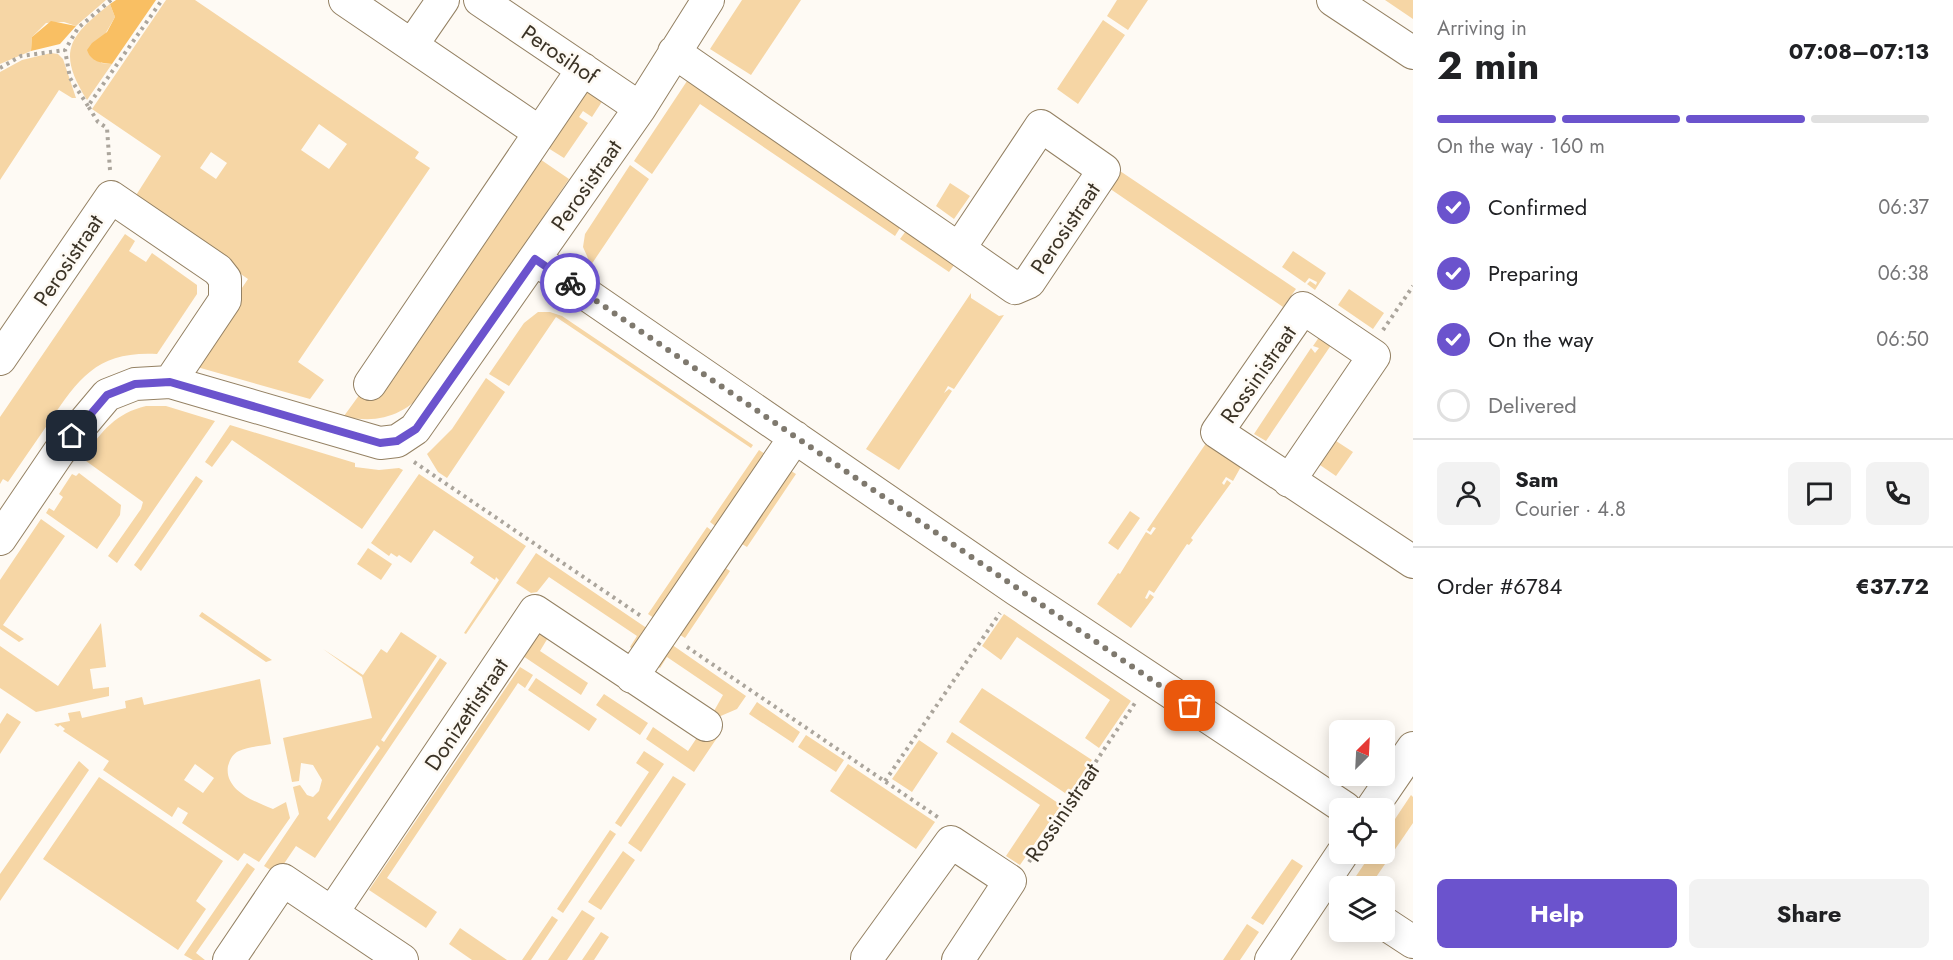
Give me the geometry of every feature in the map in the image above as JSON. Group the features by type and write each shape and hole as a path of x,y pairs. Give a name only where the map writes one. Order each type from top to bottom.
{"street":[{"path":"345,0 539,132"},
{"path":"412,45 442,0"},
{"name":"Perosihof","path":"480,0 640,108"},
{"name":"Perosistraat","path":"0,539 58,452 107,395 135,384 170,382 337,433 380,443 397,441 416,429 640,108 708,0"},
{"path":"1342,2 1413,53"},
{"name":"Perosistraat","path":"674,52 1015,288 1029,282 1104,170 1041,126 959,249"},
{"path":"370,384 583,69"},
{"name":"Perosistraat","path":"0,359 111,197 218,270 225,279 225,300 170,382"},
{"path":"535,259 1017,590 1330,798"},
{"name":"Rossinistraat","path":"1368,352 1303,308 1217,432 1413,562"},
{"path":"1289,481 1374,356 1368,352"},
{"path":"632,677 795,437"},
{"name":"Donizettistraat","path":"332,913 536,611 706,725"},
{"path":"1379,798 1413,748"},
{"name":"Rossinistraat","path":"869,960 867,958 951,842 1010,881 958,960"},
{"path":"229,960 283,880 402,960"},
{"path":"1271,960 1329,889"},
{"path":"1395,930 1413,942"}],"path":[{"path":"111,0 78,28 65,50 70,78 98,122 107,128 111,197"},
{"path":"88,106 162,0"},
{"path":"0,69 21,57 65,50"},
{"path":"1368,352 1413,286"},
{"path":"949,825 885,781 1017,590"},
{"name":"Rossinistraat","path":"1010,881 1025,867 1151,680"}],"shaded area":[{"path":"0,0 106,0 76,26 64,22 46,23 32,37 31,51 0,64"},
{"path":"116,0 156,0 112,64 94,59 87,50 92,43 107,32 115,17 110,4"},
{"path":"166,0 195,0 419,152 415,158 430,168 298,362 324,380 310,399 190,365 248,279 133,200 161,156 92,109","holes":["319,124 347,144 329,169 301,150","211,152 227,163 216,179 200,168"]},
{"path":"742,0 801,0 751,75 710,49"},
{"path":"1117,0 1148,0 1128,30 1107,16"},
{"path":"1385,0 1413,0 1413,19"},
{"path":"110,4 115,17 104,36 101,63 112,64 87,100 72,69 70,57 72,46 84,26"},
{"path":"1103,20 1125,35 1078,104 1057,89"},
{"path":"51,21 76,26 60,44 31,51 32,37"},
{"path":"51,53 58,54 63,59 76,98 59,90 0,180 0,72 22,60"},
{"path":"691,75 905,220 895,236 700,104 652,174 634,161"},
{"path":"582,88 605,97 592,117 583,111 579,117 588,123 564,158 540,143"},
{"path":"534,155 569,179 428,388 410,405 390,416 368,419 344,416"},
{"path":"630,165 649,179 591,265 583,247 585,234"},
{"path":"1117,169 1296,289 1283,307 1106,186"},
{"path":"950,183 970,196 954,219 936,206"},
{"path":"911,224 960,257 949,272 900,239"},
{"path":"125,234 135,241 129,251 146,262 152,253 197,285 197,294 157,354 120,357 106,362 82,379 71,391 8,482 3,479 0,484 0,417"},
{"path":"1293,251 1326,273 1315,290 1307,284 1310,281 1316,285 1317,282 1309,278 1305,283 1282,267"},
{"path":"1349,289 1384,313 1373,329 1338,305"},
{"path":"971,293 971,298 999,316 1004,315 954,389 948,386 944,393 949,389 952,391 899,470 866,449"},
{"path":"538,312 550,312 562,316 753,445 751,448 556,317 509,386 489,374 524,323"},
{"path":"1330,321 1342,329 1266,441 1254,434 1311,348 1315,353 1319,348 1313,346"},
{"path":"486,378 505,392 447,478 438,472 427,454 452,429"},
{"path":"146,406 166,406 215,421 117,563 108,556 141,509 143,502 86,461 89,458 85,455 97,438 118,418"},
{"path":"230,425 355,463 355,467 403,470 362,529 232,440 212,467 205,462"},
{"path":"1215,430 1248,454 1233,481 1226,477 1222,483 1224,485 1227,480 1231,483 1191,538 1193,540 1189,545 1187,544 1154,593 1149,590 1145,598 1147,599 1150,594 1154,597 1131,628 1097,604 1118,573 1120,574 1146,532 1151,535 1156,528 1153,527 1150,532 1147,530"},
{"path":"1333,439 1353,452 1336,476 1317,463"},
{"path":"759,450 768,456 719,529 710,522"},
{"path":"786,468 796,474 747,547 737,541"},
{"path":"79,473 121,505 120,515 97,549 46,513 49,508 54,511 63,497 59,494 72,474 76,476"},
{"path":"419,474 526,546 466,634 464,633 499,580 496,577 495,580 470,563 474,557 434,530 411,563 399,555 397,557 391,553 389,556 371,543"},
{"path":"196,476 203,481 141,571 134,565"},
{"path":"1130,511 1140,518 1118,550 1108,543"},
{"path":"41,519 65,536 3,625 24,639 19,642 0,629 0,580"},
{"path":"707,527 716,534 657,620 648,614"},
{"path":"368,548 392,564 381,580 357,564"},
{"path":"536,553 651,631 636,652 630,647 637,636 549,577 537,592 531,593 516,583"},
{"path":"721,565 730,571 685,638 675,632"},
{"path":"202,612 272,660 266,662 199,616"},
{"path":"1004,614 1131,701 1099,748 1085,738 1110,700 1017,637 1001,660 982,646"},
{"path":"101,623 106,667 90,669 93,689 109,687 109,696 36,712 0,688 0,646 58,686"},
{"path":"401,632 437,656 381,740 384,742 440,658 447,663 315,858 296,846 277,874 264,866 299,814 293,787 300,785 307,795 313,797 319,791 322,780 313,765 301,763 299,781 292,782 283,738 372,718 362,677 323,649 363,675 381,649 387,653","holes":["377,745 380,748 330,821 327,818"]},
{"path":"538,632 549,636 540,651 588,683 581,695 520,654"},
{"path":"668,642 746,696 737,709 716,718 714,711 723,695 667,657 660,668 654,664"},
{"path":"520,667 533,675 525,688 518,683 387,878 437,912 426,928 369,890"},
{"path":"536,678 597,719 589,731 528,690"},
{"path":"260,679 271,744 239,751 233,755 228,766 231,782 250,799 273,809 286,802 290,818 259,862 244,853 238,861 182,823 188,813 178,807 172,817 103,770 109,761 63,731 65,729 60,725 58,727 54,724 70,721 68,713 80,711 82,718 126,708 125,701 142,697 144,705","holes":["195,764 214,778 203,793 184,780"]},
{"path":"982,688 1092,760 1068,795 959,722"},
{"path":"604,694 648,723 640,735 596,705"},
{"path":"757,702 800,732 793,743 749,714"},
{"path":"7,713 21,722 0,754 0,724"},
{"path":"653,727 688,751 698,736 723,729 694,772 646,739"},
{"path":"952,732 1061,805 1020,865 1006,856 1040,805 946,742"},
{"path":"806,735 844,760 836,772 798,747"},
{"path":"919,740 938,753 912,792 892,779"},
{"path":"644,751 664,764 621,827 615,823 649,772 636,763"},
{"path":"79,761 89,770 0,901 0,874"},
{"path":"848,764 935,822 916,849 830,791"},
{"path":"673,776 686,784 641,852 628,843"},
{"path":"99,777 223,861 196,901 206,909 178,950 43,859"},
{"path":"1411,795 1413,797 1413,823 1395,849 1395,819"},
{"path":"610,830 616,834 563,913 557,909"},
{"path":"623,851 635,860 601,910 588,902"},
{"path":"1292,859 1303,866 1263,925 1251,918"},
{"path":"247,863 255,869 196,953 205,960 193,960 184,955"},
{"path":"1364,864 1385,864 1377,876 1356,876"},
{"path":"582,910 595,918 567,960 548,960"},
{"path":"552,916 558,920 531,960 522,960"},
{"path":"1247,924 1259,932 1240,960 1223,960"},
{"path":"460,928 507,960 472,960 449,944"},
{"path":"601,932 609,937 594,960 582,960"}],"way so far":[{"path":"570,283 1190,706"}],"route":[{"path":"72,436 107,395 135,384 170,382 337,433 380,443 397,441 416,429 535,259 570,283"}]}
